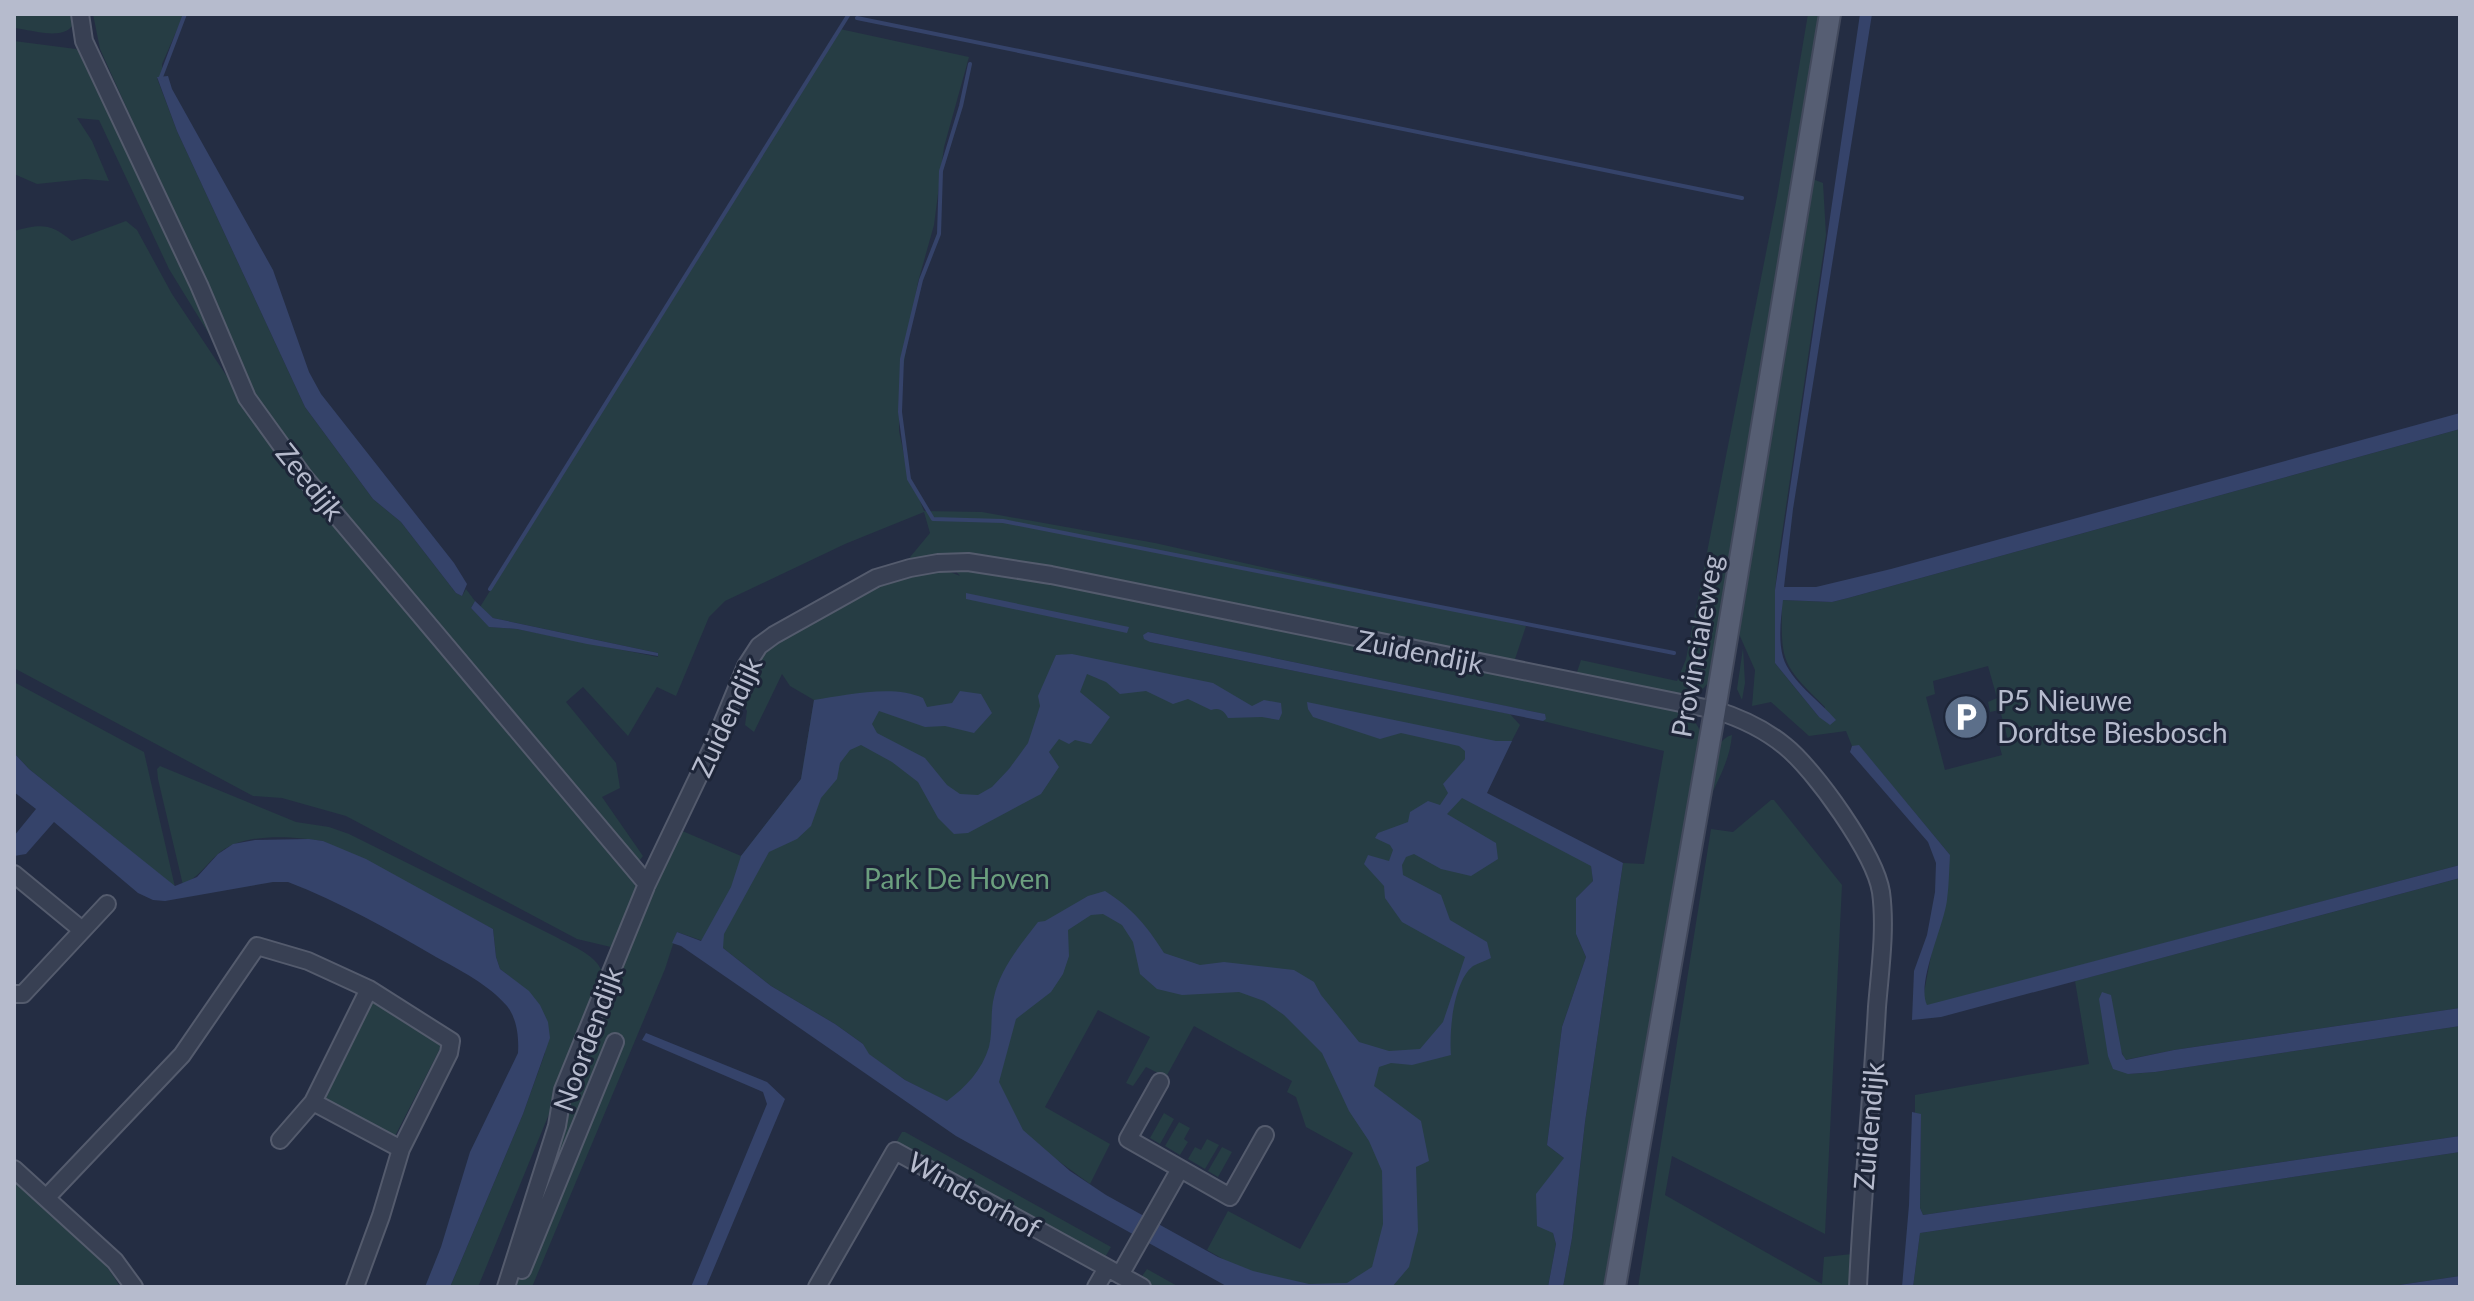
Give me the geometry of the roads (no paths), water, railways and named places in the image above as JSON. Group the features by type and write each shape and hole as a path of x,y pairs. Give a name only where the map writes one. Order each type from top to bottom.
{"main road":[{"name":"Provincialeweg","path":"1615,1287 1715,710 1830,14"}],"street":[{"name":"Zeedijk","path":"80,14 84,41 199,285 247,398 258,415 304,477 647,884"},
{"name":"Zuidendijk","path":"647,884 713,746 746,666 759,646 876,578 938,563 1001,566 1715,710 1757,726 1787,747 1825,792 1863,845 1875,868 1881,892 1882,935 1876,1041 1858,1287"},
{"path":"14,874 82,930"},
{"name":"Noordendijk","path":"506,1287 557,1126 563,1090 647,884"},
{"path":"14,994 23,994 107,904"},
{"path":"47,1197 182,1055 257,946 308,961 369,989 451,1041 449,1053 401,1149 355,1287"},
{"path":"280,1140 313,1102 369,989"},
{"name":"Noordendijk","path":"515,1287 615,1042"},
{"path":"1160,1082 1128,1139 1230,1197 1265,1135"},
{"path":"313,1102 401,1149"},
{"name":"Windsorhof","path":"817,1287 895,1151 1127,1280"},
{"path":"14,1169 115,1261 134,1287"},
{"path":"1096,1287 1127,1280 1139,1242 1180,1169"}],"water":[{"path":"1860,14 1872,14 1793,509 1784,587 1816,587 1891,569 2460,413 2460,429 1848,598 1832,602 1783,600 1780,636 1783,657 1792,674 1836,720 1830,725 1819,717 1775,663 1775,590"},
{"path":"168,76 172,89 273,270 309,372 321,394 454,563 467,584 462,596 456,593 401,522 373,499 305,407 177,131 157,77"},
{"path":"966,593 1129,627 1127,633 966,599"},
{"path":"475,601 493,618 658,653 658,656 517,629 489,627 471,608"},
{"path":"1148,632 1545,714 1546,719 1543,721 1150,642 1143,635"},
{"path":"1072,654 1213,683 1252,706 1264,700 1281,703 1282,713 1279,720 1228,718 1221,710 1211,710 1188,699 1173,704 1146,691 1120,694 1106,682 1087,674 1080,692 1110,717 1091,744 1075,740 1069,744 1059,739 1049,752 1059,767 1041,794 968,833 954,834 938,818 918,782 892,762 861,745 850,750 840,763 837,779 821,798 811,826 797,839 769,852 724,934 723,948 771,986 863,1044 869,1054 905,1080 947,1101 961,1090 986,1055 997,987 1025,939 1038,922 1088,896 1105,891 1138,918 1164,953 1200,965 1224,962 1294,970 1314,982 1359,1042 1389,1051 1420,1049 1443,1022 1465,957 1402,922 1385,898 1384,886 1364,864 1368,855 1389,861 1393,850 1390,845 1375,838 1378,833 1408,822 1410,812 1428,801 1440,805 1448,793 1443,784 1465,759 1465,751 1459,746 1401,733 1380,739 1313,717 1307,702 1496,741 1512,741 1487,793 1623,863 1563,1287 1548,1287 1556,1244 1553,1233 1537,1226 1536,1194 1564,1158 1547,1145 1562,1027 1586,957 1576,934 1576,898 1593,881 1591,866 1462,798 1447,814 1496,843 1498,859 1471,876 1441,869 1414,854 1406,857 1402,865 1403,875 1441,895 1450,920 1487,942 1491,958 1473,966 1461,983 1452,1021 1451,1055 1412,1065 1391,1063 1379,1067 1374,1086 1421,1121 1429,1161 1416,1167 1418,1231 1409,1267 1392,1287 1228,1287 956,1136 681,946 672,943 677,932 701,941 731,887 741,856 801,779 814,700 884,691 923,698 927,707 952,703 960,691 981,694 992,713 974,733 945,726 925,727 879,711 872,724 877,733 925,758 947,785 960,794 978,795 992,787 1028,743 1040,706 1038,696 1056,655","holes":["1103,914 1122,925 1133,942 1140,974 1157,989 1182,995 1239,992 1264,1001 1284,1015 1322,1053 1382,1171 1383,1224 1372,1267 1347,1283 1309,1284 1253,1271 1218,1257 1106,1195 1070,1171 1023,1130 999,1082 1016,1019 1051,992 1063,974 1069,956 1068,930 1091,915"]},
{"path":"1859,745 1950,855 1945,911 1925,983 1927,1005 2460,865 2460,878 1941,1017 1912,1020 1914,971 1927,935 1935,892 1936,863 1928,842 1850,752 1852,746"},
{"path":"14,753 29,769 175,886 197,877 218,854 233,844 255,840 309,839 323,841 366,859 493,929 500,969 529,991 540,1005 548,1022 550,1038 523,1114 450,1287 425,1287 441,1247 470,1152 518,1053 517,1028 507,1006 483,985 455,967 364,916 288,882 165,901 153,900 138,893 54,822 26,854 14,856 14,836 36,809 14,792"},
{"path":"2102,992 2111,995 2122,1054 2126,1060 2174,1050 2460,1008 2460,1026 2128,1074 2113,1069 2108,1056 2099,999"},
{"path":"646,1033 767,1082 785,1099 706,1287 691,1287 767,1104 763,1092 642,1040"},
{"path":"1912,1112 1921,1114 1920,1208 1923,1215 2460,1136 2460,1152 1920,1233 1913,1287 1902,1287"},
{"path":"2460,1276 2460,1287 2386,1287"}],"waterway":[{"path":"163,80 161,77 185,14"},
{"path":"490,589 849,14"},
{"path":"857,18 1742,198"},
{"path":"970,64 941,171 939,234 921,280 902,359 900,412 909,479 933,519 1003,521 1674,653"}],"place":[{"name":"P5 Nieuwe Dordtse Biesbosch","path":"1966,717"}],"park label":[{"name":"Park De Hoven","path":"957,879"}]}
